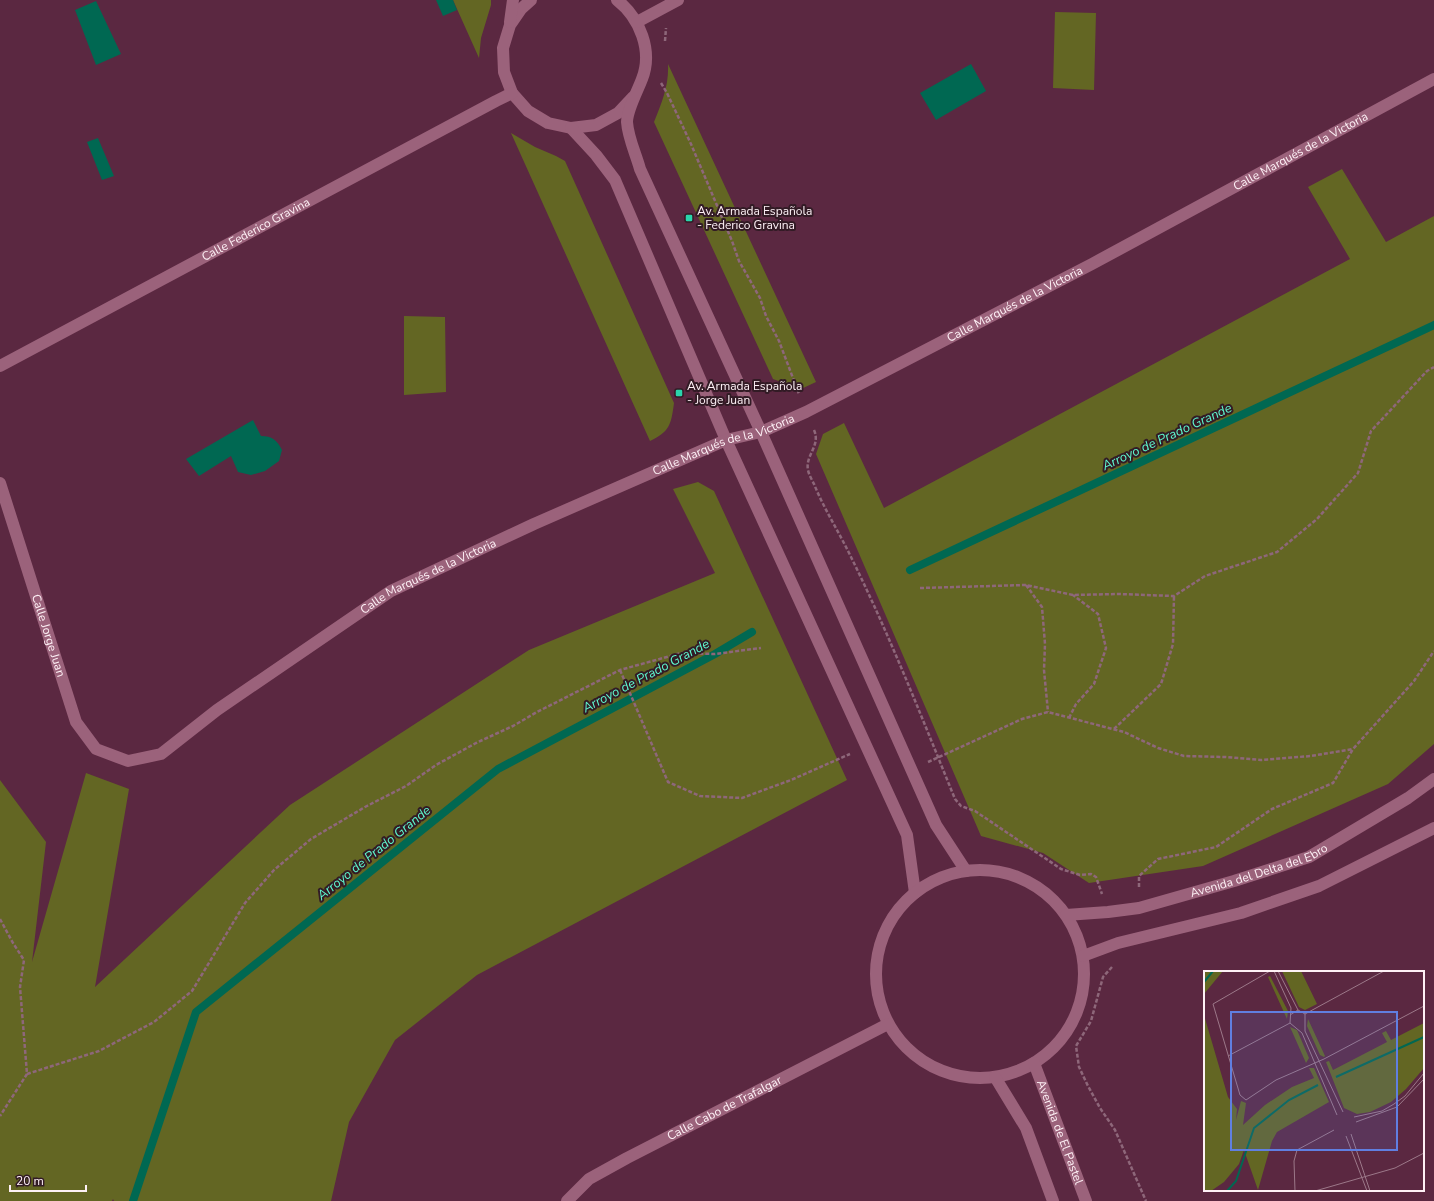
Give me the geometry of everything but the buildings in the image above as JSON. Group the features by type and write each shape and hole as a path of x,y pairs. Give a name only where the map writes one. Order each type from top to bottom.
{"street":[{"path":"512,0 510,25 503,48 504,72 512,93 528,111 548,123 571,128 596,125 618,114 635,95"},
{"path":"510,25 521,9 531,0"},
{"path":"617,0 626,7 637,22 644,40 646,59 643,78 635,95 627,121 640,169 761,432 936,825 966,871"},
{"path":"637,22 678,0"},
{"name":"Calle Marqués de la Victoria","path":"128,761 161,754 217,710 391,591 534,524 726,440 761,432 806,412 1092,264 1434,79"},
{"name":"Calle Federico Gravina","path":"0,366 512,93"},
{"path":"571,128 596,155 615,180 726,440 907,835 915,893"},
{"name":"Calle Jorge Juan","path":"0,483 76,722 96,749 128,761"},
{"name":"Avenida del Delta del Ebro","path":"1066,915 1139,908 1234,881 1309,857 1408,798 1434,779"},
{"path":"1083,956 1118,944 1241,912 1319,886 1434,828"},
{"path":"966,871 995,871 1022,879 1046,894 1066,915 1079,941 1083,956 1084,981 1080,1005 1069,1028 1054,1048 1034,1063 1015,1072 995,1077 964,1077 933,1068 907,1049 888,1024 878,997 875,968 881,939 895,913 915,893 939,878 966,871"},
{"name":"Calle Cabo de Trafalgar","path":"567,1201 589,1179 626,1158 888,1024"},
{"name":"Avenida de El Pastel","path":"1034,1063 1086,1201"},
{"path":"995,1077 1026,1128 1053,1201"}],"path":[{"path":"664,45 666,27"},
{"path":"661,82 694,151 739,261 760,298 766,316 779,341 793,380"},
{"path":"920,588 1026,585 1073,595 1119,594 1174,596 1205,576 1277,552 1317,519 1358,473 1371,431 1427,371 1434,367"},
{"path":"816,435 816,442 809,457 808,470 817,492 851,557 887,636 955,799 961,806 975,811 1061,869 1080,875 1091,874 1096,877"},
{"path":"1026,585 1042,607 1045,644 1044,670 1048,712"},
{"path":"1069,718 1076,704 1094,684 1106,648 1098,614 1073,595"},
{"path":"1114,729 1161,684 1173,644 1174,596"},
{"path":"27,1074 99,1051 154,1022 192,991 245,903 274,870 311,839 365,807 406,786 436,765 620,670 681,653 715,654 761,648"},
{"path":"1139,908 1139,876 1158,859 1216,847 1272,809 1333,783 1353,749 1414,681 1434,651"},
{"path":"620,670 668,782 700,796 742,798 791,780 867,747"},
{"path":"912,770 1022,719 1048,712 1124,732 1158,748 1184,756 1225,756 1261,760 1311,756 1353,749"},
{"path":"0,919 24,960 20,987 27,1074 0,1116"},
{"path":"1116,962 1103,977 1091,1022 1076,1046 1079,1067 1100,1108 1115,1130 1146,1201"}],"shaded area":[{"path":"436,0 453,0 457,10 443,16"},
{"path":"453,0 491,0 491,5 481,38 479,58"},
{"path":"96,1 121,54 96,65 75,10"},
{"path":"1055,12 1096,13 1094,90 1053,88"},
{"path":"668,64 816,382 801,389 773,379 654,122 666,87"},
{"path":"971,64 986,91 936,120 920,93"},
{"path":"511,133 535,147 565,161 674,403 672,417 666,430 650,441"},
{"path":"98,138 114,176 102,180 87,142"},
{"path":"1342,169 1386,242 1434,216 1434,744 1388,784 1203,866 1089,883 1043,853 981,836 816,454 823,434 844,423 884,508 1350,259 1308,187"},
{"path":"404,316 445,317 446,392 404,395"},
{"path":"253,420 261,436 271,438 276,441 282,450 279,461 265,471 251,475 238,472 231,456 199,476 186,459"},
{"path":"698,482 714,491 847,780 477,975 395,1040 349,1122 331,1201 114,1201 113,1199 112,1201 0,1201 0,780 46,842 32,962 86,773 129,789 95,987 290,805 529,650 715,573 673,489"}],"waterway":[{"name":"Arroyo de Prado Grande","path":"910,570 1434,325"},
{"name":"Arroyo de Prado Grande","path":"133,1201 196,1012 498,769 715,654 752,632"}],"place":[{"name":"Av. Armada Española - Federico Gravina","path":"689,218"},
{"name":"Av. Armada Española - Jorge Juan","path":"679,393"}]}
